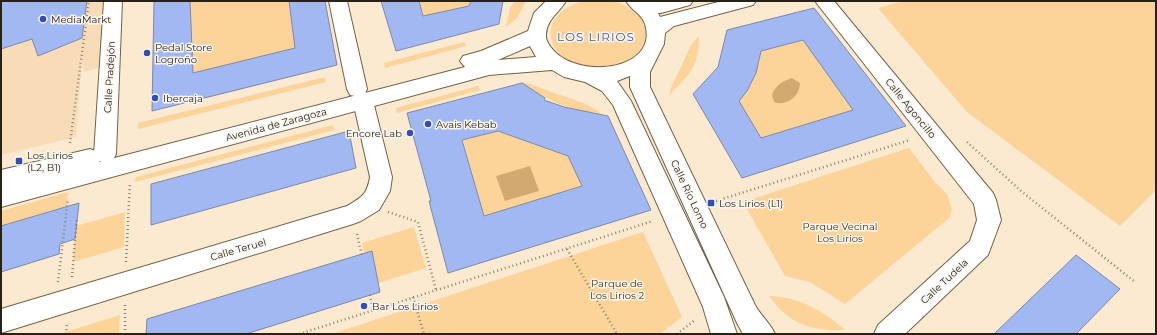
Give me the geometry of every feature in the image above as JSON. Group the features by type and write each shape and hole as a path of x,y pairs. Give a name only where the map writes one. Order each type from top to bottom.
{"main road":[{"name":"Calle Pradejón","path":"105,154 113,1"},
{"path":"338,1 381,177 379,191 371,203"},
{"path":"557,1 546,9 538,21 536,35 541,50 553,63 564,70 592,77 609,86 621,101 715,306 724,334"},
{"path":"637,2 661,7 684,1"},
{"path":"592,77 611,75 629,70 643,61 654,40 668,21 747,1"},
{"name":"Calle Agoncillo","path":"824,1 985,200 989,220"},
{"path":"637,2 647,11 653,20 654,40"},
{"name":"Avenida de Zaragoza","path":"1,197 131,162 486,57 536,35"},
{"name":"Calle Río Lomo","path":"654,40 640,72 640,87 746,314 753,326 762,334"},
{"name":"Avenida de Zaragoza","path":"1,179 360,95 489,68 553,63"},
{"name":"Calle Teruel","path":"1,320 339,220 353,214 371,203"},
{"name":"Calle Tudela","path":"887,334 980,247 989,220"}],"path":[{"path":"70,146 89,1"},
{"path":"696,208 914,139 911,126 922,121"},
{"path":"966,141 1021,191 1135,282"},
{"path":"126,282 131,162"},
{"path":"63,301 70,179"},
{"path":"371,203 376,208 418,222 436,290"},
{"path":"299,334 673,215"},
{"path":"63,301 77,217"},
{"path":"567,248 617,334"},
{"path":"370,295 373,310"},
{"path":"413,297 424,334"}],"shaded area":[{"path":"1,1 85,13 87,1 113,1 109,65 84,72 82,59 76,137 1,155"},
{"path":"792,78 800,83 798,92 795,96 788,102 774,102 772,95 777,86"},
{"path":"530,166 539,191 505,201 496,176"}],"green space":[{"path":"190,1 289,1 295,48 193,73"},
{"path":"419,1 471,1 469,6 423,16"},
{"path":"515,1 526,1 517,18 506,27 510,8"},
{"path":"583,1 611,1 633,10 643,22 646,37 641,52 633,60 605,70 572,64 559,54 552,42 551,28 554,21 565,9"},
{"path":"904,1 1156,1 1156,190 1120,226 967,112 878,8"},
{"path":"699,36 699,47 692,69 683,81 669,95 689,49"},
{"path":"803,40 853,110 761,138 739,101 756,73 761,51"},
{"path":"464,42 466,46 385,68 384,63"},
{"path":"325,77 326,82 138,129 138,123"},
{"path":"521,82 577,101 601,113 578,110 559,104 541,95"},
{"path":"478,86 480,90 397,113 396,108"},
{"path":"333,125 334,130 135,182 136,177"},
{"path":"498,131 568,156 582,186 484,216 463,140"},
{"name":"Parque Vecinal Los Lirios","path":"909,148 934,181 947,194 952,209 949,218 845,304 810,282 785,276 743,202"},
{"path":"68,192 67,206 1,226 1,211"},
{"path":"125,212 124,247 73,262 76,226"},
{"path":"414,227 426,268 372,285 362,243"},
{"name":"Parque de Los Lirios 2","path":"643,232 682,317 660,334 332,334"},
{"path":"769,296 791,299 810,306 820,311 845,330 822,329 793,320 777,306"},
{"path":"120,315 119,334 59,334"}],"building":[{"name":"MediaMarkt","path":"1,1 87,1 82,38 38,56 32,39 1,49"},
{"path":"154,1 190,1 193,73 295,48 289,1 325,1 337,65 152,111"},
{"path":"381,1 419,1 423,16 469,6 471,1 503,1 499,24 396,51"},
{"path":"814,8 906,126 742,178 693,94 718,67 727,30","holes":["803,40 853,110 761,138 739,101 747,91 756,73 761,51"]},
{"path":"522,83 545,98 544,100 564,107 608,116 651,210 448,273 429,201 431,201 407,113","holes":["498,131 568,156 582,186 484,216 462,140"]},
{"path":"349,131 356,168 151,225 151,184"},
{"path":"79,203 75,239 60,244 59,254 1,272 1,226"},
{"path":"372,251 380,292 246,334 146,334 147,319"},
{"path":"1076,255 1120,289 1076,334 994,334"}],"place":[{"name":"MediaMarkt","path":"43,19"},
{"name":"Pedal Store Logroño","path":"147,53"},
{"name":"Ibercaja","path":"155,98"},
{"name":"Avais Kebab","path":"428,124"},
{"name":"Encore Lab","path":"410,133"},
{"name":"Los Lirios (L2, B1)","path":"19,161"},
{"name":"Los Lirios (L1)","path":"711,203"},
{"name":"Bar Los Lirios","path":"364,306"}],"district":[{"name":"LOS LIRIOS","path":"596,37"}]}
